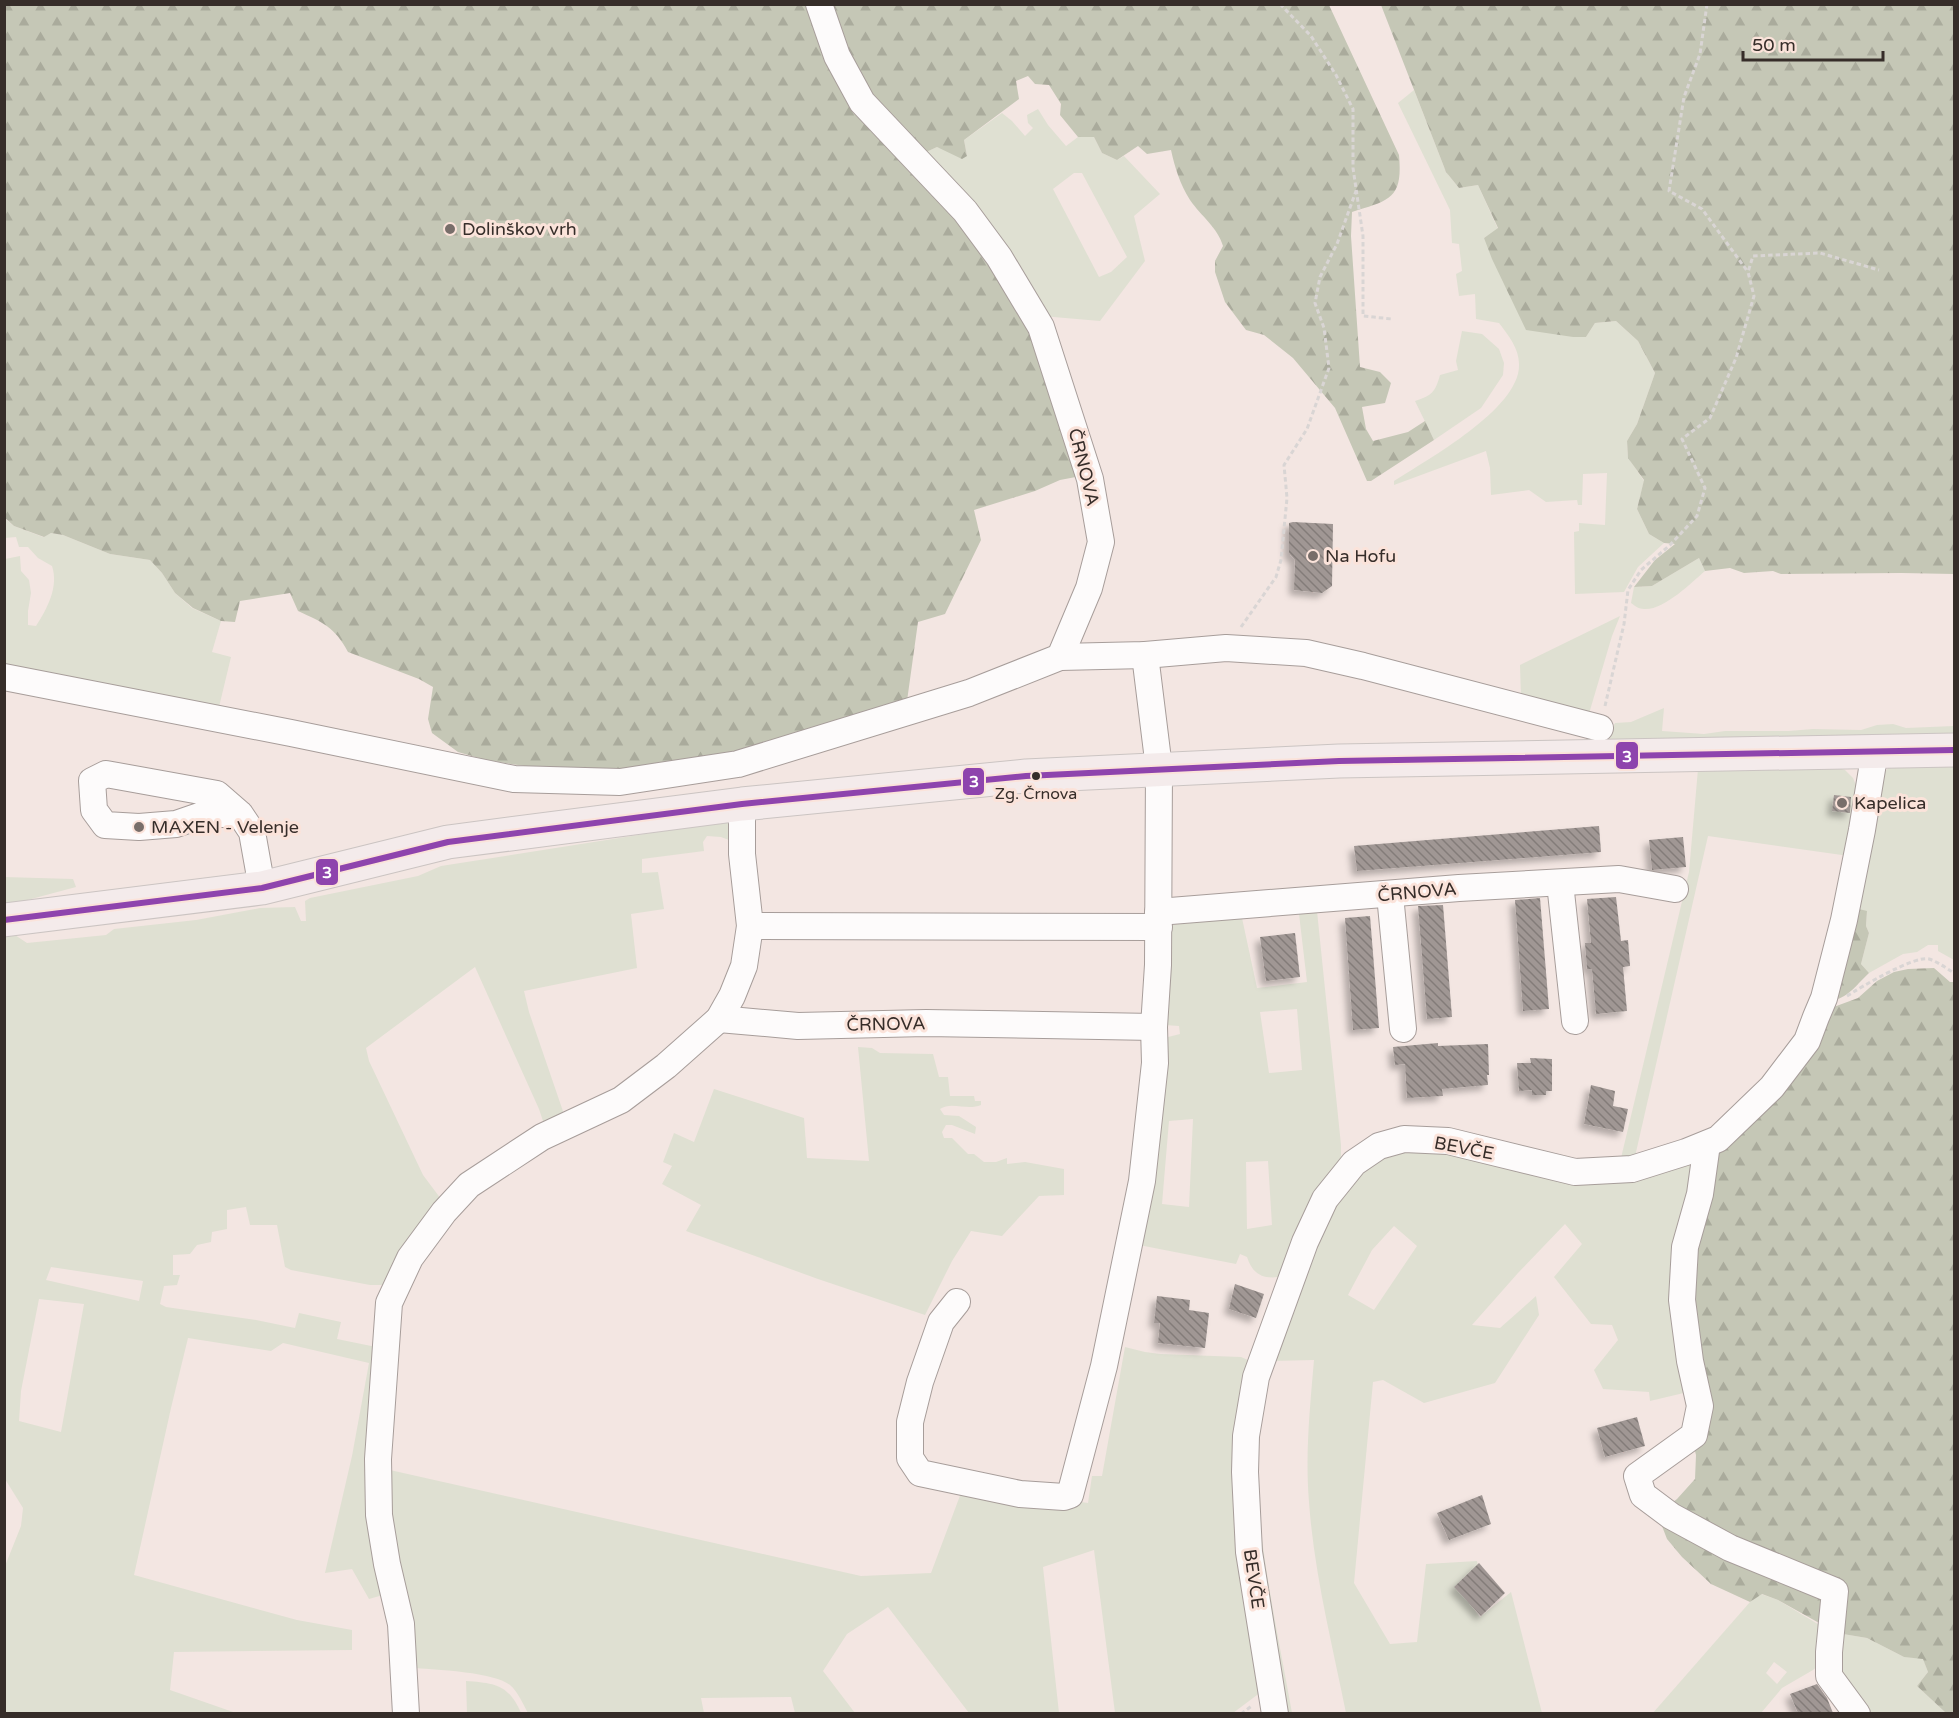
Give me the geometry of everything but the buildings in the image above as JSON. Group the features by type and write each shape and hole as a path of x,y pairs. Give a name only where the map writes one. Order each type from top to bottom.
{"main road":[{"path":"4,920 262,888 448,842 742,804 1026,776 1339,761 1954,750"}],"street":[{"name":"ČRNOVA","path":"819,4 837,56 862,102 965,211 999,256 1041,327 1090,479 1101,542 1089,588 1060,657"},
{"path":"4,677 514,779 620,782 738,765 969,693 1060,657 1145,655 1226,648 1306,653 1600,728"},
{"path":"957,1302 941,1322 920,1382 910,1422 910,1458 920,1473 1020,1494 1064,1497 1070,1495 1104,1366 1142,1182 1155,1064 1160,768 1145,655"},
{"name":"BEVČE","path":"1275,1713 1249,1552 1245,1472 1246,1436 1256,1377 1305,1242 1325,1199 1354,1163 1379,1146 1404,1139 1448,1142 1575,1172 1632,1169 1718,1139 1772,1087 1806,1041 1822,1003 1844,920 1875,751"},
{"path":"240,814 205,814 176,824 139,827 105,825 94,810 92,781 106,774 217,795 240,814 252,832 262,888"},
{"path":"406,1713 405,1660 401,1624 387,1564 379,1515 378,1459 389,1303 410,1258 444,1212 469,1185 542,1137 621,1100 666,1066 718,1019 732,996 744,966 750,926 742,854 742,804"},
{"name":"ČRNOVA","path":"750,926 1158,920 1459,888 1619,879 1675,889"},
{"path":"1560,883 1575,1021"},
{"path":"1390,895 1402,1029"},
{"name":"ČRNOVA","path":"718,1019 798,1026 926,1023 1154,1027"},
{"path":"1707,1144 1700,1194 1685,1247 1682,1300 1690,1361 1700,1406 1694,1435 1637,1476 1643,1495 1671,1516 1730,1548 1835,1591 1829,1677 1857,1713"}],"path":[{"path":"1280,4 1311,36 1336,75 1353,109 1353,168 1363,236 1363,316 1392,318"},
{"path":"1600,728 1624,624 1628,590 1641,570 1670,545 1697,516 1704,488 1682,439 1710,418 1736,358 1754,296 1748,272 1702,209 1669,191 1684,97 1700,54 1707,4"},
{"path":"1226,648 1275,577 1281,560 1287,498 1284,465 1307,429 1329,368 1324,328 1315,303 1320,277 1337,244 1356,191"},
{"path":"1748,272 1753,256 1820,254 1879,270"},
{"path":"1822,1003 1842,998 1889,972 1919,959 1928,958 1954,973"}],"shaded area":[{"path":"1414,90 1446,172 1459,188 1478,185 1498,229 1484,238 1573,337 1586,337 1595,323 1616,321 1638,341 1655,373 1637,424 1627,441 1628,457 1644,481 1637,509 1649,534 1664,543 1638,567 1624,592 1575,594 1574,532 1579,531 1579,523 1605,525 1607,473 1583,474 1582,505 1578,505 1577,500 1546,502 1529,490 1491,495 1490,468 1486,451 1394,485 1394,481 1449,446 1489,415 1505,398 1516,381 1519,364 1515,347 1499,323 1476,319 1475,294 1459,296 1456,274 1462,271 1459,244 1452,243 1450,210 1398,103"},
{"path":"1038,109 1066,146 1078,137 1094,137 1102,153 1117,160 1124,156 1160,194 1134,216 1145,261 1100,321 1042,316 922,154 937,147 967,156 964,140 1002,113 1025,136 1033,128 1028,123 1027,115","holes":["1074,173 1082,173 1127,257 1111,272 1099,277 1053,189"]},
{"path":"1462,331 1482,334 1499,349 1504,363 1503,375 1481,408 1434,440 1415,401 1432,392 1440,375 1458,370 1456,361"},
{"path":"4,518 14,526 43,537 51,533 63,535 110,554 150,560 175,593 192,608 221,621 212,652 231,657 219,707 5,665 5,559 20,556 21,571 29,580 31,593 28,625 36,626 48,605 53,590 54,574 52,566 38,558 28,547 19,547 16,537 5,538"},
{"path":"1699,558 1705,571 1668,601 1660,606 1644,609 1631,603 1634,587 1652,586"},
{"path":"1620,616 1588,717 1521,697 1520,665"},
{"path":"1664,708 1662,731 1704,734 1725,731 1861,730 1877,725 1893,724 1906,728 1954,726 1954,737 1616,745 1602,733 1610,732 1615,723 1631,722"},
{"path":"1954,762 1954,960 1938,951 1938,945 1928,945 1917,952 1903,954 1869,973 1861,964 1869,933 1866,926 1867,912 1855,908 1884,773 1889,767"},
{"path":"1824,764 1845,770 1853,778 1859,792 1849,856 1708,836 1634,1161 1621,1158 1689,872 1698,769"},
{"path":"727,821 733,825 736,835 729,840 707,836 703,842 704,851 642,859 642,873 658,872 664,909 631,914 637,968 524,991 566,1120 546,1130 539,1109 475,967 366,1048 369,1061 423,1175 444,1203 389,1285 370,1285 285,1267 277,1225 250,1225 246,1207 227,1210 227,1229 212,1232 211,1242 197,1245 190,1254 173,1255 173,1275 180,1275 177,1285 164,1286 160,1304 166,1307 295,1328 299,1313 341,1322 337,1339 381,1348 390,1593 369,1599 352,1569 325,1573 352,1456 369,1363 283,1343 271,1351 188,1338 134,1575 297,1620 352,1630 352,1650 174,1652 170,1690 236,1713 5,1713 5,1566 21,1526 23,1508 5,1479 5,937 15,935 27,943 106,935 114,929 196,920 260,908 295,907 301,921 306,921 305,901 310,898 418,876 441,866","holes":["51,1267 143,1281 139,1301 46,1280","39,1299 84,1304 61,1432 19,1421 21,1391"]},
{"path":"4,877 73,879 76,887 5,906"},
{"path":"1317,911 1341,1162 1284,1276 1261,1275 1253,1269 1247,1257 1240,1254 1236,1264 1139,1245 1164,1038 1180,1034 1179,1026 1165,1025 1171,925 1242,918 1257,988 1307,982 1299,914","holes":["1297,1009 1302,1070 1269,1073 1260,1012","1193,1119 1189,1207 1162,1204 1169,1121","1268,1161 1272,1225 1247,1229 1246,1162"]},
{"path":"858,1047 872,1048 880,1053 933,1054 939,1077 948,1077 950,1096 974,1096 975,1101 981,1101 981,1105 976,1107 950,1106 940,1109 944,1115 959,1116 976,1127 975,1134 952,1125 946,1125 942,1132 944,1138 952,1138 968,1154 974,1154 984,1162 996,1162 1007,1158 1007,1164 1025,1162 1064,1169 1064,1195 1039,1196 1002,1236 971,1231 952,1261 925,1315 686,1231 701,1205 662,1184 672,1166 663,1162 674,1133 694,1142 714,1089 804,1118 807,1158 869,1161"},
{"path":"1416,1149 1489,1160 1690,1161 1698,1167 1688,1392 1650,1401 1649,1392 1603,1389 1594,1370 1618,1340 1612,1325 1591,1324 1554,1277 1582,1244 1565,1224 1472,1325 1500,1328 1536,1296 1539,1315 1495,1383 1424,1403 1383,1380 1373,1382 1354,1583 1390,1644 1417,1642 1426,1564 1477,1561 1478,1566 1457,1587 1480,1617 1511,1592 1542,1713 1346,1713 1319,1582 1311,1529 1308,1448 1314,1360 1271,1361 1257,1446 1256,1474 1261,1534 1292,1713 1281,1713 1255,1552 1255,1413 1281,1318 1347,1181 1383,1157","holes":["1394,1226 1417,1246 1374,1310 1348,1295 1372,1250"]},
{"path":"1125,1347 1160,1354 1241,1357 1248,1360 1261,1692 1233,1713 1115,1713 1094,1550 1043,1567 1059,1713 969,1713 888,1607 847,1634 823,1671 855,1713 795,1713 791,1697 701,1698 704,1713 528,1713 515,1691 502,1681 465,1672 416,1668 411,1661 381,1468 861,1576 931,1573 964,1485 1088,1503 1092,1476 1102,1476"},
{"path":"1761,1594 1778,1600 1826,1629 1819,1665 1782,1688 1761,1713 1652,1714 1750,1602","holes":["1774,1662 1787,1672 1777,1684 1766,1673"]},
{"path":"1837,1633 1867,1638 1904,1657 1923,1658 1928,1672 1917,1686 1946,1713 1861,1713 1837,1665"},
{"path":"466,1681 500,1687 511,1696 521,1713 467,1713"}],"green space":[{"path":"4,5 808,5 917,168 1032,323 1081,476 1060,480 1035,491 974,510 981,540 945,614 918,622 907,701 800,739 626,773 531,767 486,760 458,752 432,733 428,719 433,687 419,679 348,652 327,626 298,611 290,593 240,601 235,622 221,621 193,608 175,593 150,560 110,554 63,535 51,533 44,537 14,526 5,518"},
{"path":"826,5 1329,5 1399,155 1400,170 1396,189 1385,200 1352,212 1351,236 1360,367 1380,372 1391,383 1385,403 1362,407 1366,429 1373,441 1408,432 1425,421 1434,440 1371,481 1367,481 1335,408 1293,358 1264,335 1246,330 1225,302 1215,272 1215,261 1223,246 1221,240 1186,194 1171,150 1147,154 1138,146 1117,160 1102,153 1094,137 1078,137 1060,115 1061,104 1049,85 1035,84 1028,76 1016,81 1019,99 964,140 967,156 962,159 937,147 922,154 871,100"},
{"path":"1381,5 1954,5 1954,574 1781,574 1773,571 1744,573 1730,568 1705,571 1699,558 1652,586 1634,587 1655,560 1675,544 1664,543 1649,534 1637,509 1644,480 1628,458 1627,441 1637,424 1655,373 1638,341 1616,321 1595,323 1586,337 1526,330 1484,238 1498,228 1478,185 1459,188 1446,172"},
{"path":"1855,908 1867,911 1866,926 1869,933 1861,964 1869,973 1849,993 1834,1000"},
{"path":"1934,968 1950,982 1954,982 1954,1713 1946,1713 1917,1686 1928,1672 1923,1659 1904,1657 1867,1638 1837,1633 1778,1600 1762,1594 1750,1602 1711,1584 1682,1557 1667,1539 1655,1508 1668,1506 1695,1479 1696,1455 1692,1439 1690,1255 1716,1160 1724,1143 1831,1008 1858,998 1877,981 1894,972"}],"transit line":[{"name":"3","path":"4,920 262,888 448,842 742,804 1026,776 1339,761 1954,750"}],"place":[{"name":"Dolinškov vrh","path":"450,229"},
{"name":"Na Hofu","path":"1313,556"},
{"name":"Zg. Črnova","path":"1036,776"},
{"name":"Kapelica","path":"1842,803"},
{"name":"MAXEN - Velenje","path":"139,827"}]}
